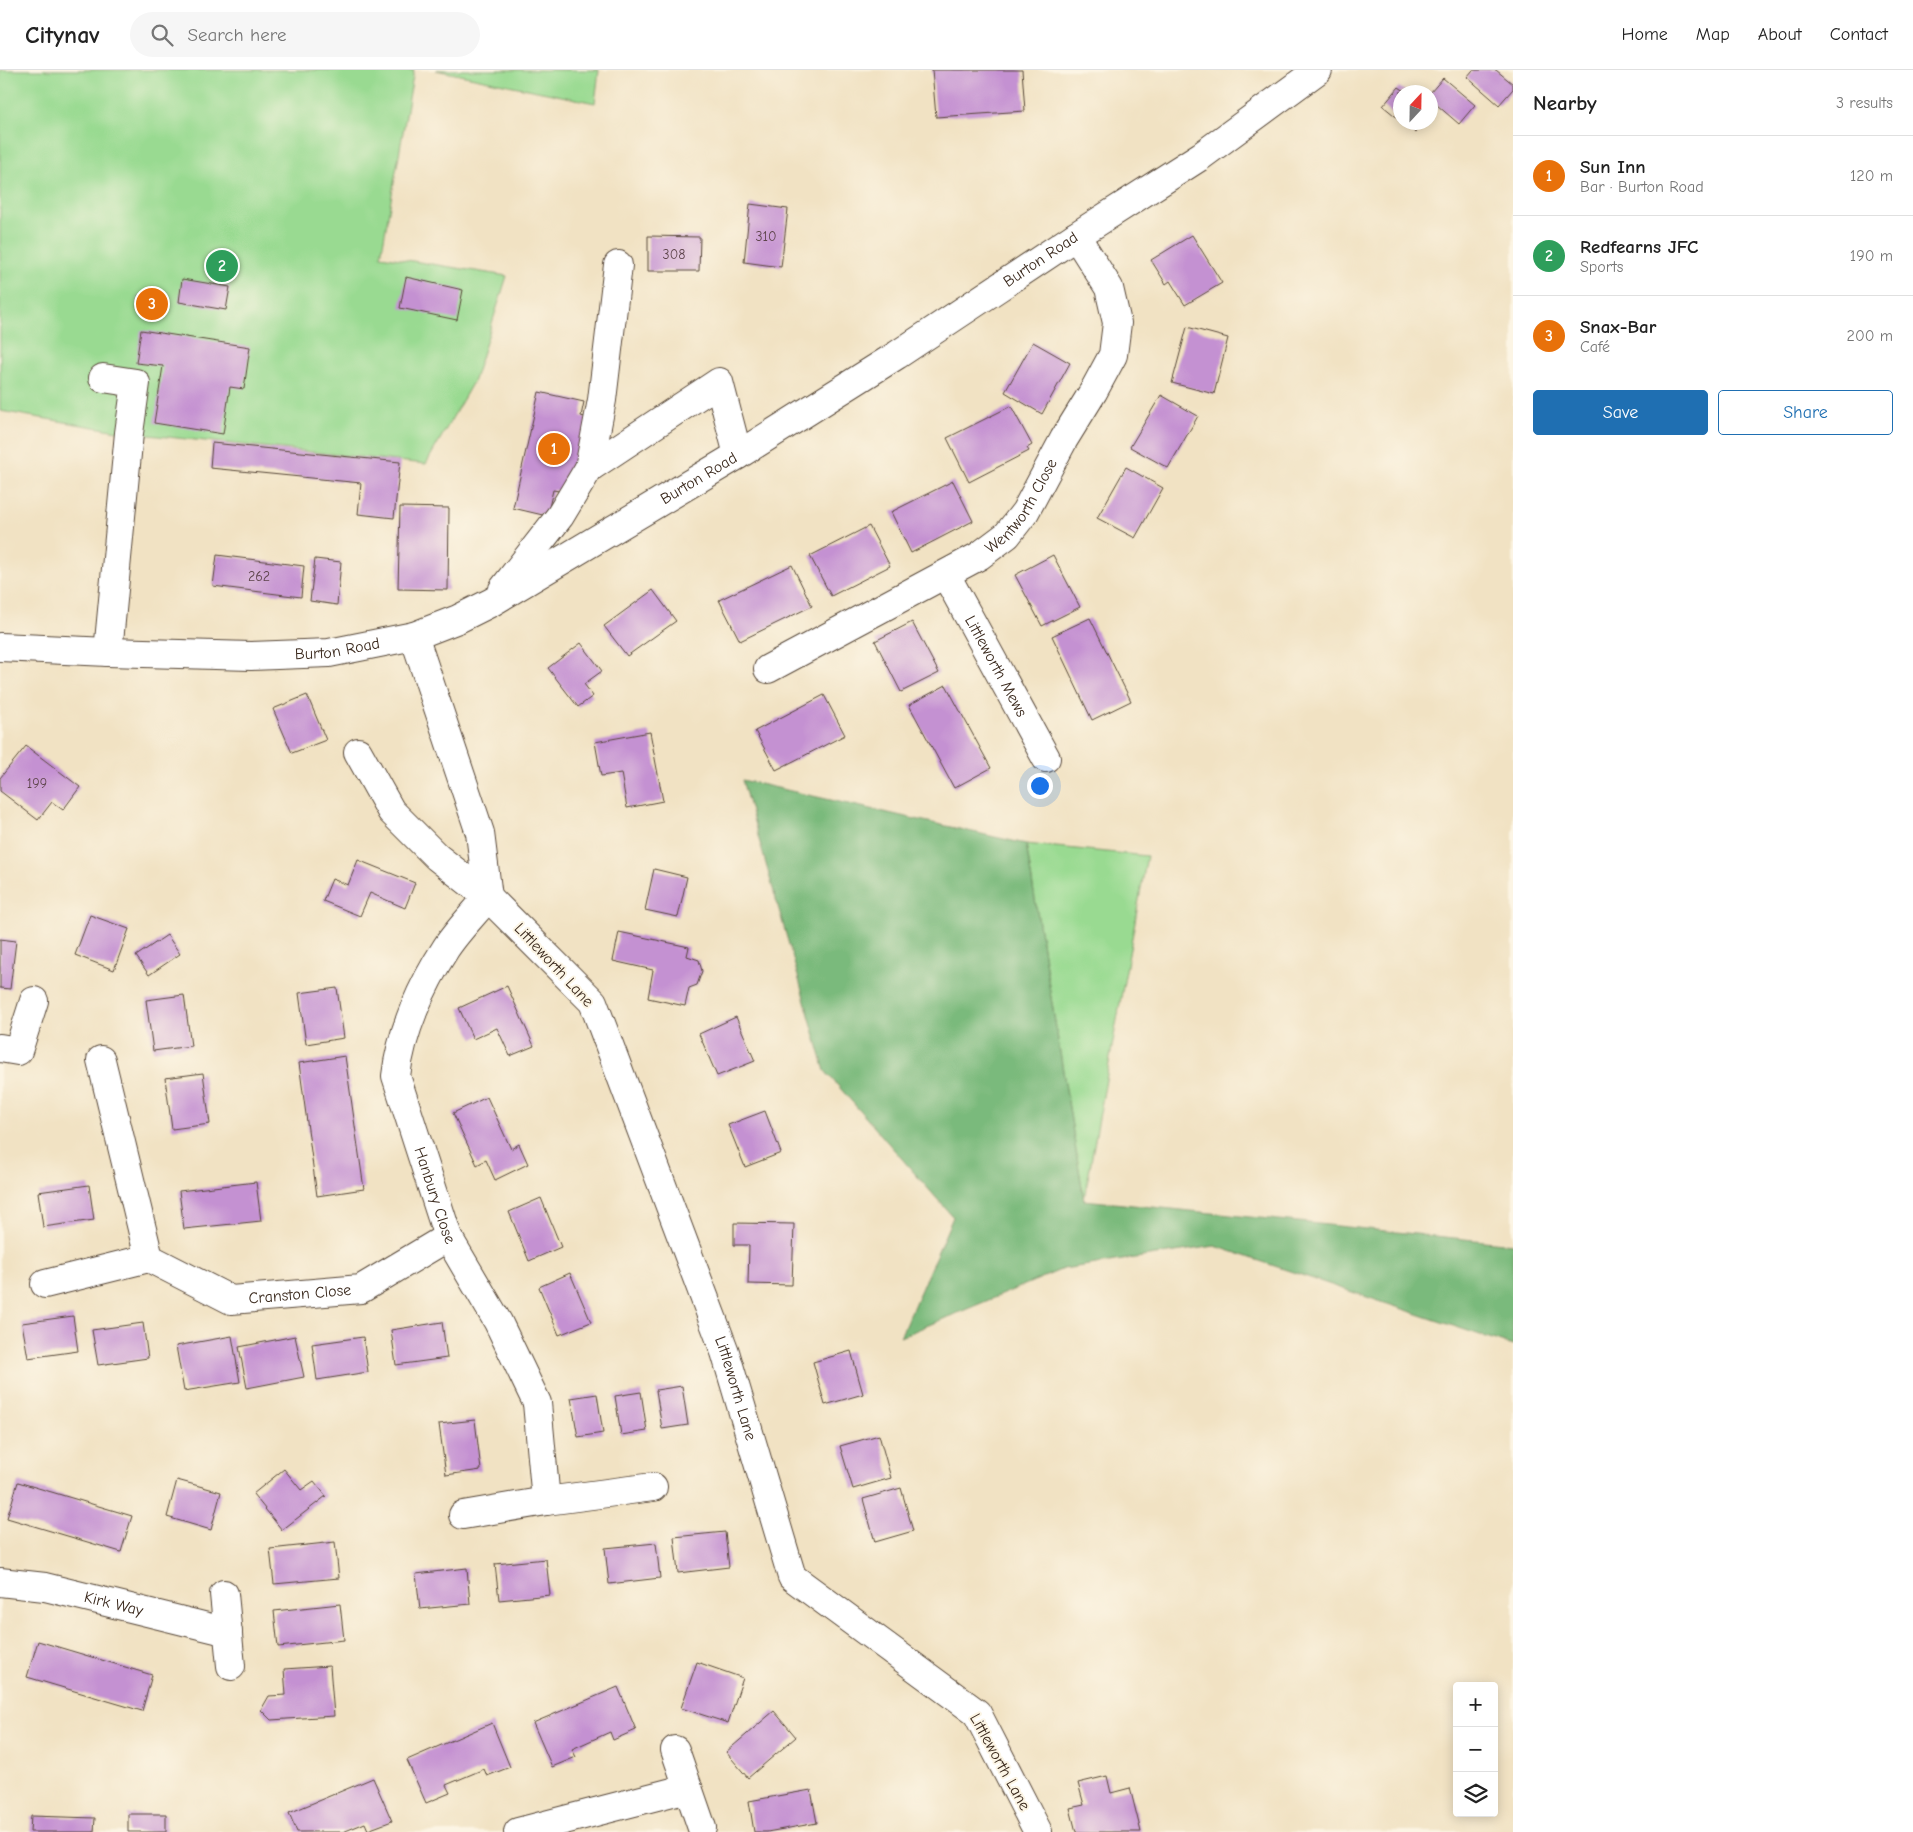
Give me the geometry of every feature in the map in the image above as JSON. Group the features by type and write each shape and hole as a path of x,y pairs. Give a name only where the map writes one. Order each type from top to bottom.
{"street":[{"name":"Burton Road","path":"0,647 251,656 329,653 414,636 458,619 492,602 738,455 897,355 1076,236 1201,156 1318,70"},
{"name":"Wentworth Close","path":"768,669 979,556 1007,536 1025,512 1064,439 1113,355 1118,323 1109,288 1076,236"},
{"path":"492,602 560,516 590,468 602,400 618,266"},
{"path":"103,378 136,384 128,433 108,652"},
{"path":"590,468 719,382 738,455"},
{"name":"Littleworth Mews","path":"946,575 1046,758"},
{"path":"414,636 480,833 488,897"},
{"name":"Littleworth Lane","path":"358,752 391,811 437,857 488,897 593,1002 725,1352 792,1577 977,1712 1038,1832"},
{"name":"Hanbury Close","path":"488,897 447,948 408,1024 397,1062 396,1076 448,1238 498,1322 537,1403 546,1501"},
{"path":"0,1048 18,1051 34,1001"},
{"path":"45,1284 149,1258 101,1060"},
{"name":"Cranston Close","path":"149,1258 231,1300 361,1289 448,1238"},
{"path":"463,1515 546,1501 653,1487"},
{"name":"Kirk Way","path":"0,1582 45,1587 228,1632"},
{"path":"224,1594 231,1666"},
{"path":"675,1750 702,1828"},
{"path":"518,1832 688,1788"}],"green space":[{"path":"0,70 414,70 381,256 507,276 474,380 426,464 129,433 0,411"},
{"path":"436,70 599,70 595,103"},
{"path":"742,780 1026,844 1084,1200 1513,1244 1513,1346 1215,1246 1063,1269 900,1337 953,1217 825,1071"},
{"path":"1026,844 1147,856 1084,1200"}],"building":[{"path":"932,70 1022,70 1025,111 936,117"},
{"path":"1473,70 1496,70 1513,84 1513,89 1499,105 1467,77"},
{"path":"1443,78 1475,105 1459,124 1438,106 1437,85"},
{"path":"1393,94 1393,114 1383,106"},
{"path":"750,204 788,209 781,267 744,262"},
{"path":"1192,235 1222,283 1185,305 1170,281 1166,284 1151,260"},
{"path":"648,236 700,237 699,271 648,271"},
{"path":"406,277 463,290 457,320 400,308"},
{"path":"182,279 230,287 226,310 179,302"},
{"path":"139,295 167,300 165,313 137,307"},
{"path":"1187,327 1228,338 1214,394 1172,383"},
{"path":"141,330 250,347 244,389 230,387 223,434 154,423 163,366 136,363"},
{"path":"1033,342 1070,363 1042,414 1005,392"},
{"path":"539,392 584,402 581,416 589,418 575,482 565,492 553,490 547,516 513,508"},
{"path":"1161,395 1198,416 1168,468 1130,447"},
{"path":"1011,406 1032,445 1027,448 1029,451 969,482 947,438"},
{"path":"212,443 400,462 394,518 358,514 361,483 210,468"},
{"path":"1126,467 1163,488 1135,538 1097,518"},
{"path":"953,481 973,521 911,553 891,512"},
{"path":"400,507 449,508 448,590 398,589"},
{"path":"869,526 890,566 831,596 810,556"},
{"path":"217,555 304,566 301,597 213,586"},
{"path":"1053,555 1080,607 1042,626 1015,575"},
{"path":"315,559 341,562 337,605 310,601"},
{"path":"792,565 812,606 740,641 719,600"},
{"path":"653,590 676,621 627,656 604,626"},
{"path":"1090,618 1131,701 1092,720 1052,636"},
{"path":"912,622 939,673 901,692 875,641"},
{"path":"581,643 602,671 584,684 593,696 578,707 548,668"},
{"path":"946,685 991,768 954,788 909,705"},
{"path":"307,695 326,740 292,753 273,709"},
{"path":"824,695 845,735 776,770 755,731"},
{"path":"650,732 663,801 627,808 621,773 601,776 595,742"},
{"path":"26,746 80,787 63,810 52,802 38,820 0,791 0,778"},
{"path":"358,860 415,883 405,908 370,893 360,916 323,901 332,879 348,885"},
{"path":"654,869 687,877 678,917 645,910"},
{"path":"90,915 129,929 114,970 75,955"},
{"path":"619,932 689,947 687,956 699,960 702,971 697,985 689,988 685,1006 648,998 653,970 613,961"},
{"path":"167,935 180,954 149,975 136,956"},
{"path":"0,939 16,941 10,989 0,988"},
{"path":"507,986 534,1046 510,1056 497,1028 473,1039 459,1008"},
{"path":"337,988 344,1038 306,1044 299,993"},
{"path":"184,995 191,1046 153,1051 146,1000"},
{"path":"736,1017 755,1061 717,1076 699,1034"},
{"path":"345,1056 364,1189 317,1196 299,1063"},
{"path":"203,1073 210,1124 172,1129 165,1078"},
{"path":"487,1097 511,1149 519,1144 528,1164 495,1180 486,1160 477,1165 453,1113"},
{"path":"765,1111 781,1153 745,1167 728,1125"},
{"path":"256,1182 261,1221 184,1229 179,1191"},
{"path":"89,1185 94,1220 43,1227 38,1192"},
{"path":"541,1198 561,1247 529,1261 509,1212"},
{"path":"734,1223 794,1224 792,1285 748,1284 749,1245 734,1245"},
{"path":"570,1273 591,1322 559,1335 539,1287"},
{"path":"73,1316 78,1351 28,1358 22,1323"},
{"path":"442,1322 447,1358 396,1365 391,1330"},
{"path":"143,1323 148,1358 98,1365 92,1330"},
{"path":"232,1336 240,1382 184,1391 176,1346"},
{"path":"295,1336 304,1377 247,1388 239,1347"},
{"path":"363,1337 368,1372 317,1380 312,1344"},
{"path":"851,1351 863,1394 825,1405 813,1362"},
{"path":"682,1386 688,1425 662,1429 656,1390"},
{"path":"641,1392 647,1431 621,1435 615,1396"},
{"path":"597,1394 603,1433 578,1437 571,1398"},
{"path":"475,1420 481,1470 446,1475 439,1424"},
{"path":"879,1435 891,1478 853,1489 840,1446"},
{"path":"284,1469 301,1490 314,1481 326,1496 282,1530 253,1494"},
{"path":"177,1480 221,1492 211,1530 167,1517"},
{"path":"18,1482 132,1516 121,1552 7,1518"},
{"path":"901,1488 913,1531 875,1542 863,1499"},
{"path":"725,1532 729,1567 678,1573 674,1537"},
{"path":"335,1542 339,1578 274,1584 270,1549"},
{"path":"656,1543 660,1578 609,1584 605,1548"},
{"path":"546,1559 550,1595 499,1600 495,1564"},
{"path":"467,1568 470,1604 420,1609 416,1574"},
{"path":"340,1604 344,1640 278,1647 274,1611"},
{"path":"38,1641 152,1675 142,1711 27,1677"},
{"path":"697,1662 743,1678 728,1723 681,1708"},
{"path":"330,1666 334,1716 271,1720 261,1710 269,1696 286,1695 284,1669"},
{"path":"618,1687 636,1730 613,1740 610,1732 572,1749 576,1757 552,1767 533,1723"},
{"path":"774,1711 796,1737 748,1778 726,1752"},
{"path":"492,1723 510,1767 487,1776 484,1769 446,1785 450,1793 426,1803 407,1760"},
{"path":"1107,1776 1111,1793 1130,1788 1141,1832 1076,1832 1070,1808 1084,1805 1078,1783"},
{"path":"373,1778 392,1821 368,1830 365,1823 343,1832 297,1832 289,1813"},
{"path":"811,1790 817,1823 767,1832 754,1832 749,1801"},
{"path":"128,1814 166,1814 166,1832 128,1832"},
{"path":"31,1816 95,1818 94,1832 30,1832"}],"place":[{"name":"Redfearns JFC","path":"222,266"},
{"name":"Snax-Bar","path":"152,304"},
{"name":"Sun Inn","path":"554,449"}]}
